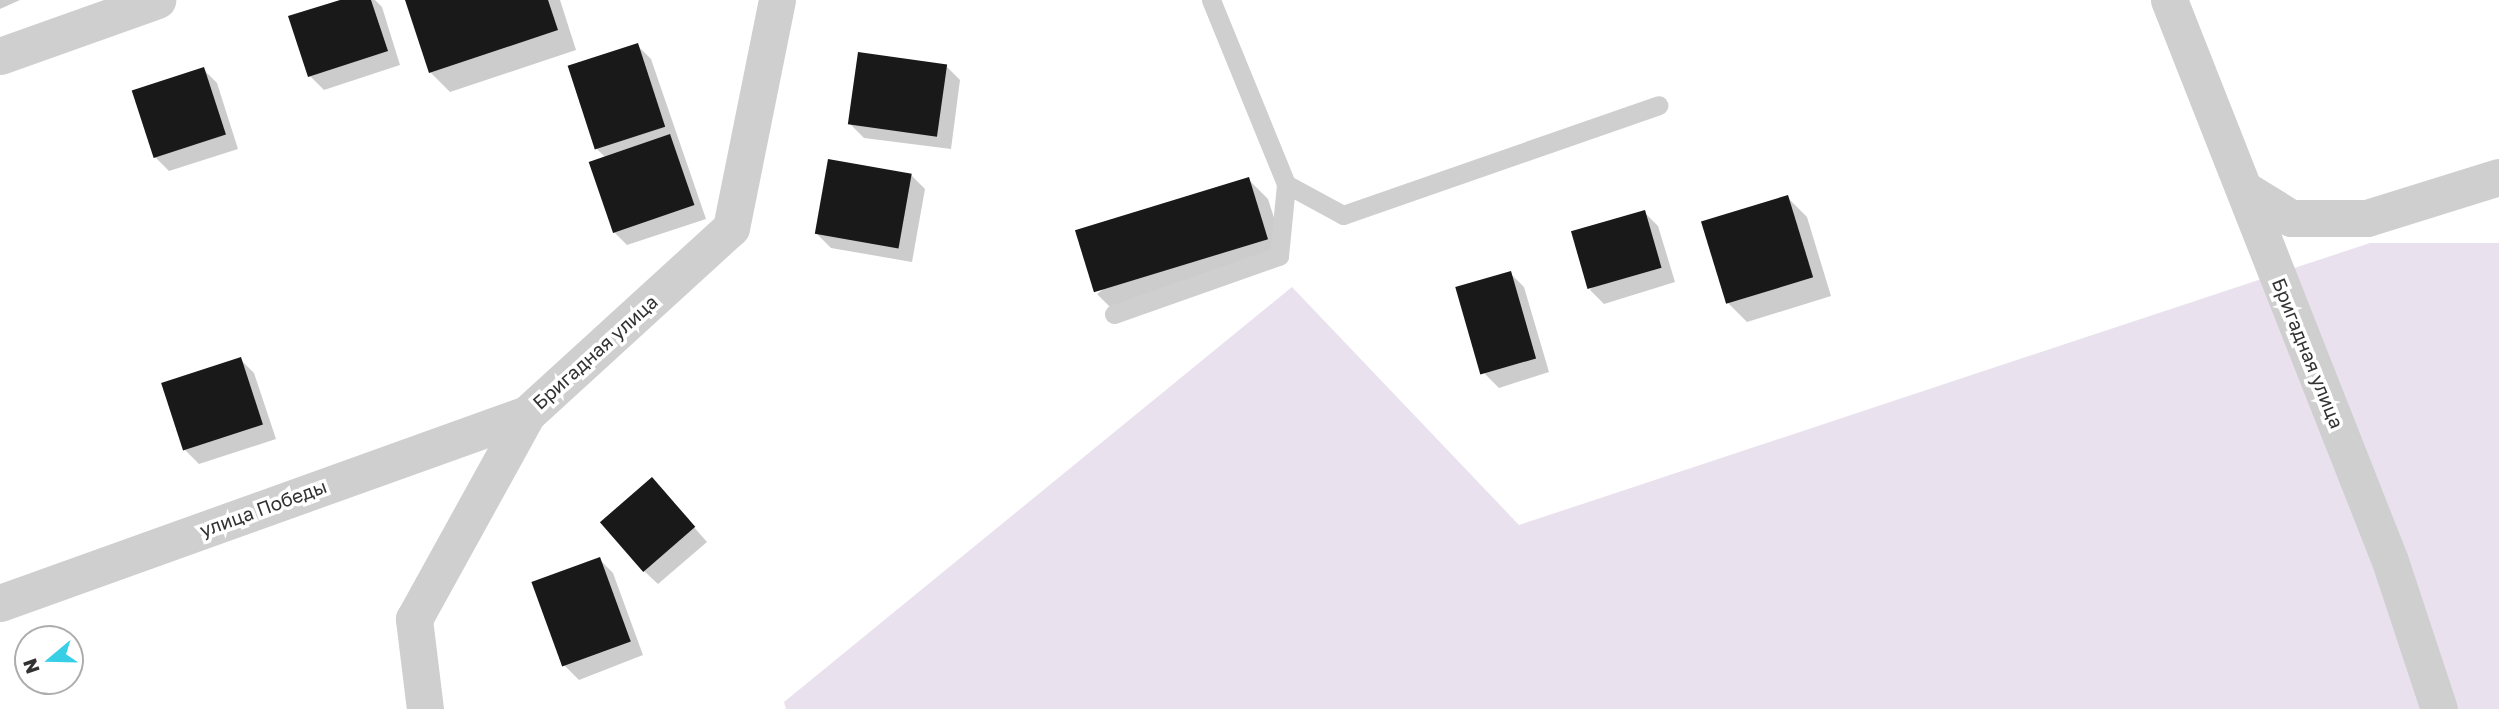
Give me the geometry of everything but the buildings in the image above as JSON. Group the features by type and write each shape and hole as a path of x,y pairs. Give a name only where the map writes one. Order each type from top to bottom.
{"street":[{"path":"0,56 158,0"},
{"name":"Бригадная улица","path":"425,709 414,618 527,414 731,228 777,0"},
{"name":"Бригадная улица","path":"2169,0 2390,561 2439,709"},
{"path":"2244,189 2291,218 2367,218 2499,177"},
{"name":"улица Победы","path":"0,603 527,414"}],"lane":[{"path":"1114,314 1279,256 1286,184 1210,0"},
{"path":"1286,184 1343,215 1658,105"}],"shaded area":[{"path":"2370,243 2499,243 2499,709 786,709 784,702 1292,287 1519,525"}]}
